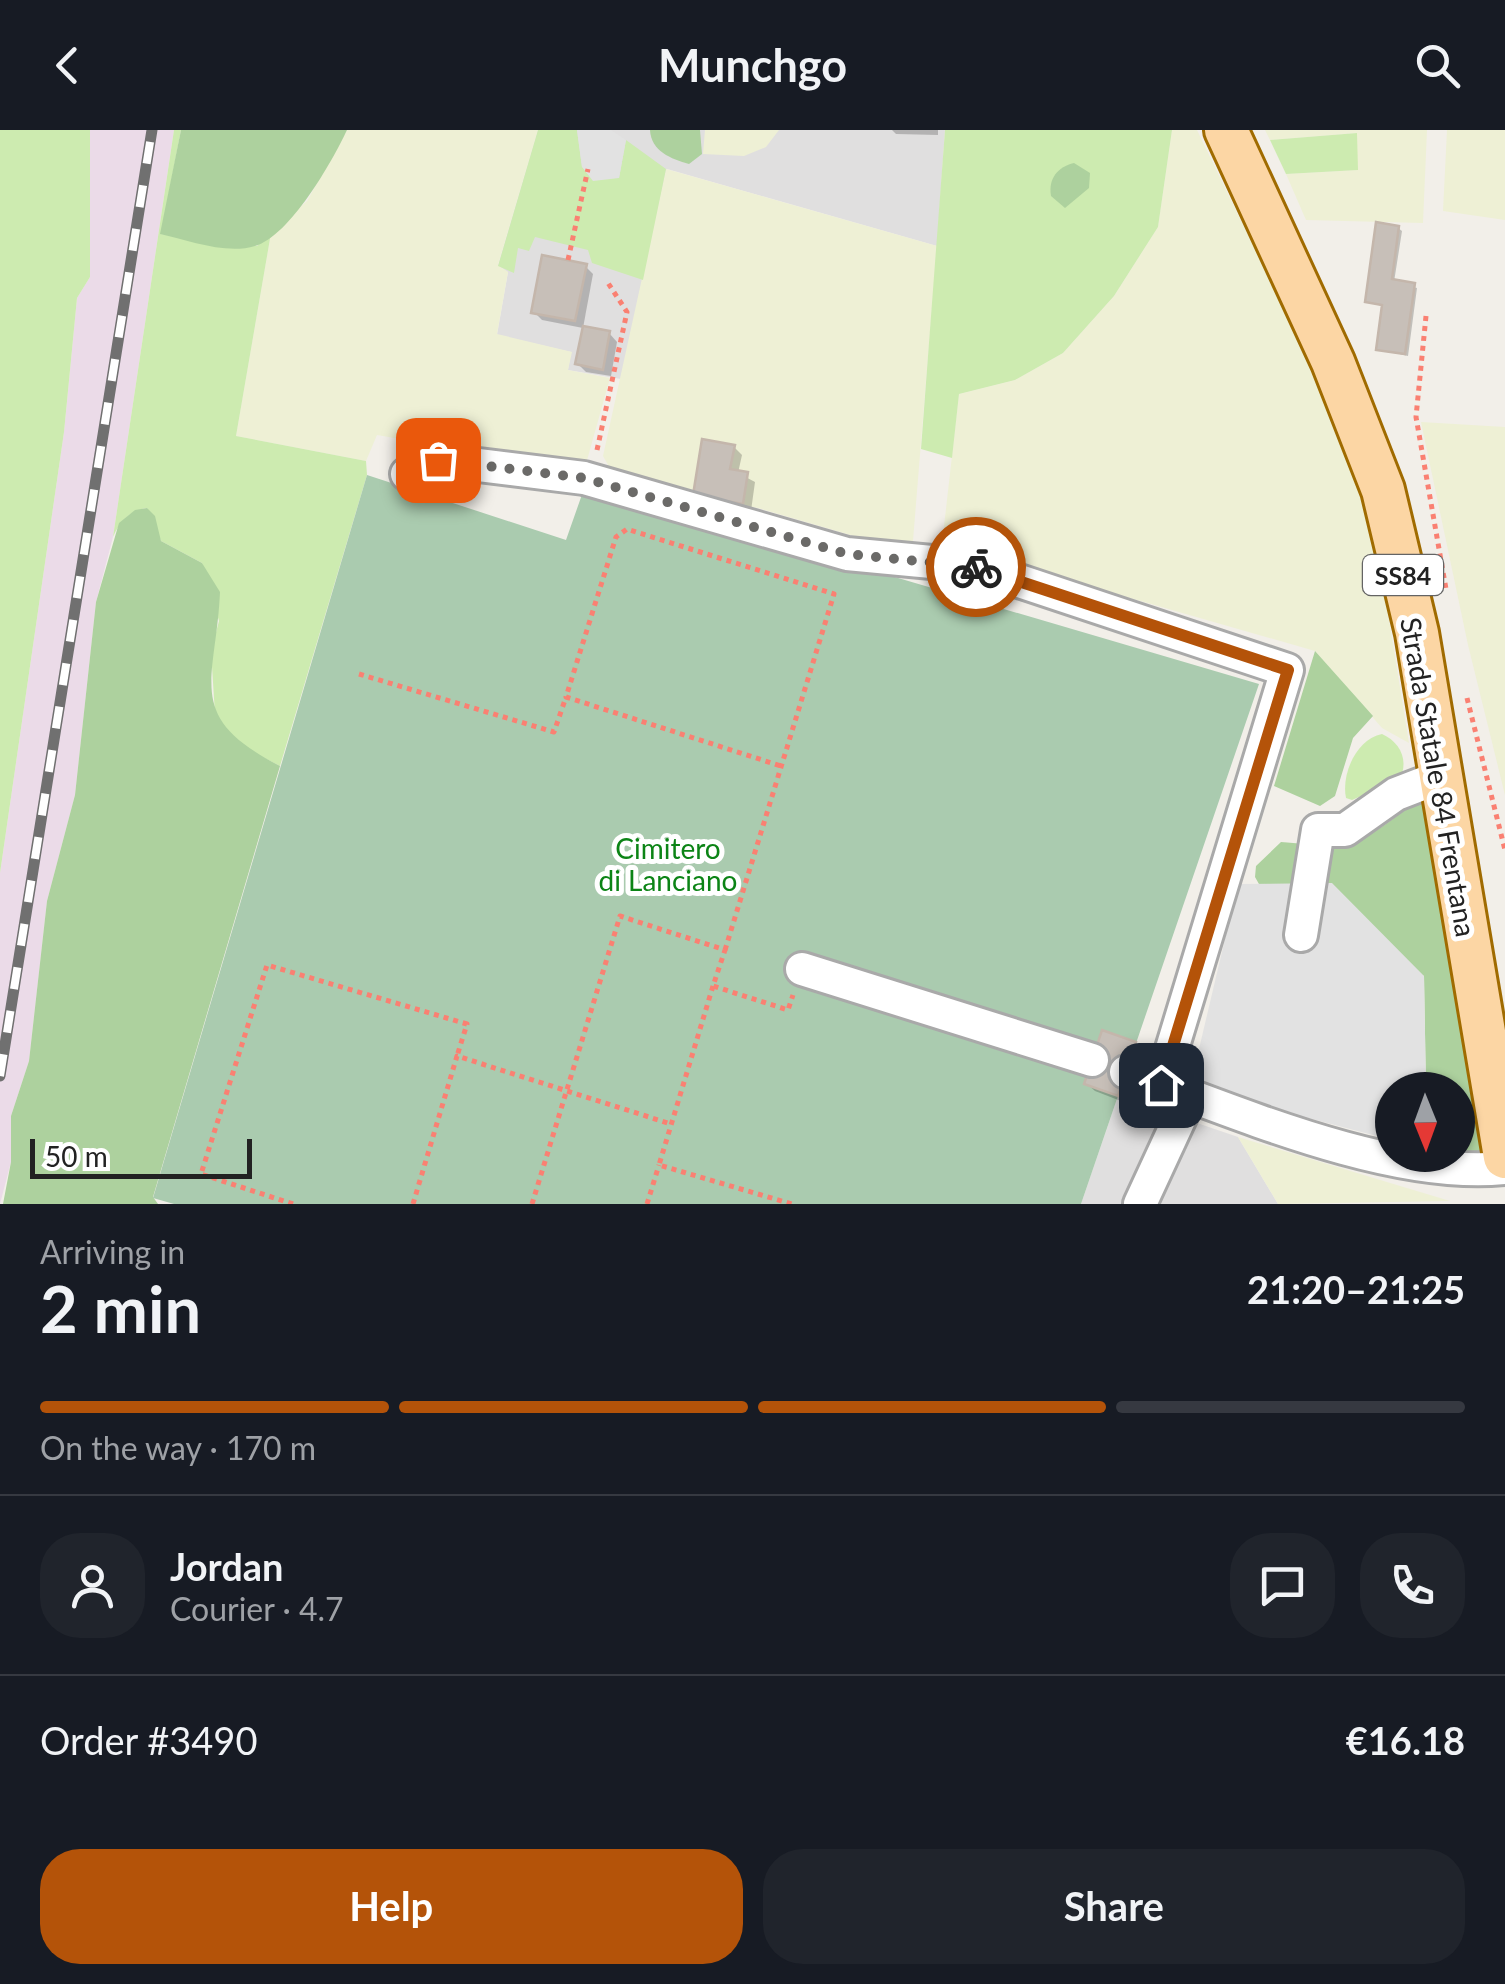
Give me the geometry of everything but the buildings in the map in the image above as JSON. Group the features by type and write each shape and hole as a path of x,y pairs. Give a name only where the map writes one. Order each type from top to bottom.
{"main road":[{"name":"Strada Statale 84 Frentana","path":"1226,130 1333,362 1383,490 1417,633 1505,1157"}],"street":[{"path":"407,474 438,460 596,482 847,554 974,566 1288,670 1176,1091 1140,1204"},
{"path":"1301,934 1318,830 1345,830 1396,794 1440,778"},
{"path":"802,969 1092,1060"},
{"path":"1126,1072 1242,1117 1412,1164 1476,1171 1505,1168"}],"path":[{"path":"568,260 588,168"},
{"path":"596,482 594,464 628,312 608,283"},
{"path":"1426,316 1416,417 1448,597"},
{"path":"359,674 554,732 616,536 627,530 834,594 647,1204"},
{"path":"1466,689 1505,850"},
{"path":"566,698 781,766"},
{"path":"532,1204 620,916 725,950"},
{"path":"293,1204 201,1174 267,965 466,1024 413,1204"},
{"path":"713,986 788,1010 802,969"},
{"path":"457,1056 671,1124"},
{"path":"659,1164 792,1204"}],"shaded area":[{"path":"90,130 174,130 113,537 96,602 75,795 47,901 29,1061 11,1116 11,1162 0,1204 0,873 64,432 77,298 90,277"},
{"path":"538,130 945,130 937,246 667,169 621,379 568,370 571,352 497,335 508,272 498,266"},
{"path":"577,130 611,130 626,140 619,178 593,181 582,167"},
{"path":"1332,883 1424,976 1426,1072 1375,1072 1375,1136 1190,1087 1238,884"},
{"path":"1118,1096 1238,1137 1278,1204 1081,1204"}],"green space":[{"path":"0,130 90,130 90,277 77,298 64,432 0,873"},
{"path":"174,130 181,130 161,234 257,246 271,233 236,436 366,461 367,475 280,766 239,745 215,714 211,651 219,621 202,563 161,541 147,508 126,518 113,537"},
{"path":"181,130 347,130 321,178 282,228 255,246 232,249 160,234"},
{"path":"347,130 538,130 498,265 508,272 497,334 572,352 568,370 610,378 584,471 377,435 366,461 236,436 271,233 307,201"},
{"path":"538,130 577,130 582,167 619,178 626,140 666,169 643,280 592,263 588,250 535,237 529,251 518,248 514,273 498,266"},
{"path":"650,130 700,130 702,154 689,164 669,157 658,149"},
{"path":"705,130 779,130 766,147 744,156 703,154"},
{"path":"945,130 1172,130 1158,227 1114,296 1063,353 1015,380 959,394 952,458 921,449"},
{"path":"1172,130 1197,130 1326,396 1377,545 1409,743 1382,728 1315,651 942,544 959,394 1015,380 1063,353 1114,296 1158,227"},
{"path":"1265,130 1427,130 1423,223 1306,220 1286,174 1357,170 1357,133 1270,140"},
{"path":"1447,130 1505,130 1505,220 1443,211"},
{"path":"1357,133 1358,170 1286,174 1270,140"},
{"path":"1074,163 1090,173 1089,188 1065,208 1051,196 1051,184 1059,170"},
{"path":"666,169 937,246 912,553 758,508 677,496 615,477 603,456"},
{"path":"1421,422 1505,427 1505,795 1468,645"},
{"name":"Cimitero di Lanciano","path":"367,475 566,540 585,486 1259,684 1081,1204 174,1204 153,1198"},
{"path":"147,508 155,516 161,541 202,563 220,592 212,674 217,713 229,731 249,748 280,766 153,1197 158,1204 3,1204 11,1162 11,1116 29,1061 47,901 75,795 96,602 119,523 135,510"},
{"path":"1315,651 1373,716 1353,738 1335,796 1320,806 1274,786"},
{"path":"1382,734 1401,752 1404,765 1400,779 1352,800 1346,798 1346,778 1353,758 1365,743"},
{"path":"1423,796 1473,1072 1426,1072 1424,976 1268,900 1255,877 1256,866 1281,842 1344,843 1386,824"},
{"path":"1475,1084 1489,1161 1475,1158"},
{"path":"1238,1137 1450,1201 1278,1204"}],"railway":[{"path":"0,1076 152,130"}],"way so far":[{"path":"438,460 584,478 754,524 847,554 976,567"}],"route":[{"path":"976,567 1288,670 1161,1085"}]}
